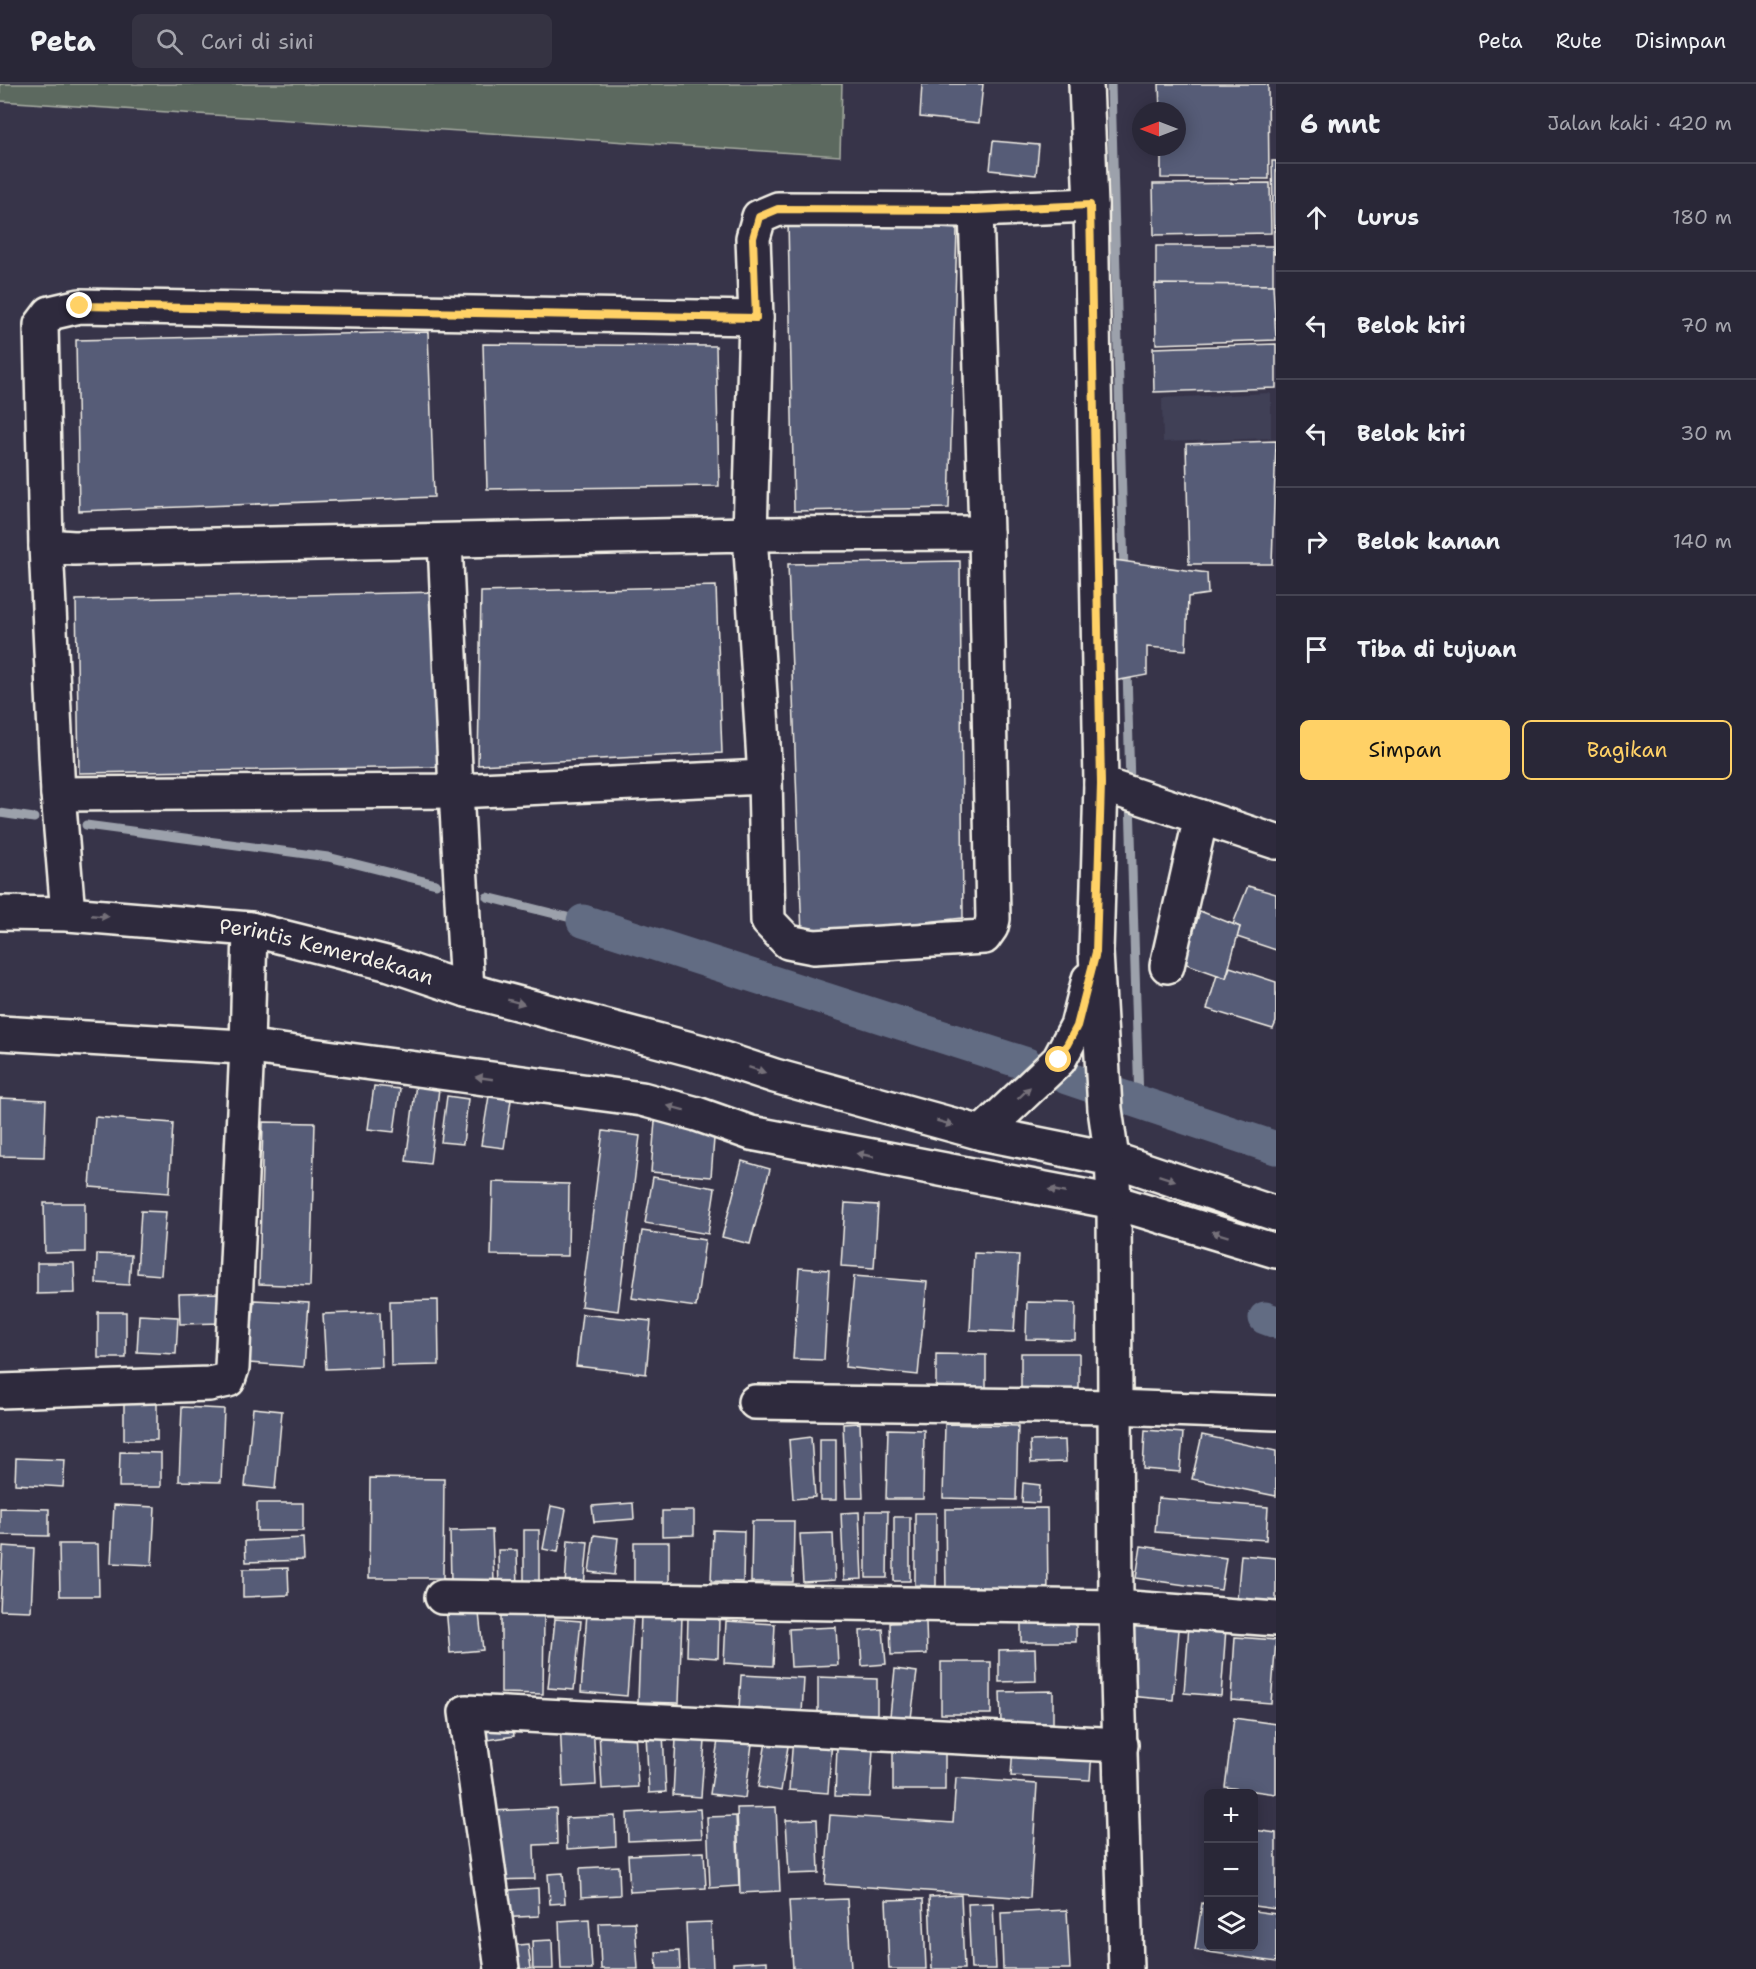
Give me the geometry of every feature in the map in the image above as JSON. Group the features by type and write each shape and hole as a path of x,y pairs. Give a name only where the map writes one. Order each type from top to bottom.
{"main road":[{"path":"1086,84 1101,784 1096,952 1104,1059 1105,1109 1112,1159 1114,1202 1116,1606 1126,1969"},
{"path":"976,210 986,533 993,919 991,927 984,937 814,948 788,942 768,921 765,777 750,534 756,318 753,238 759,217 778,209 976,210 1090,205"},
{"path":"68,914 58,794 46,546 41,325 50,313 80,306 756,318"},
{"path":"46,546 86,548 750,534 986,533"},
{"path":"445,541 467,990"},
{"path":"58,794 456,791 765,777"},
{"path":"1101,784 1276,842"},
{"path":"1167,966 1201,817"},
{"name":"Perintis Kemerdekaan","path":"0,913 68,914 250,929 390,964 467,990 644,1035 775,1076 982,1133 1112,1159 1276,1214"},
{"path":"0,1391 209,1384 228,1380 232,1368 247,1047 250,929"},
{"path":"982,1133 1059,1060 1077,1026 1096,952"},
{"path":"0,1033 247,1047 642,1099 697,1114 751,1133 1114,1202 1276,1251"},
{"path":"755,1402 1114,1407 1276,1413"},
{"path":"442,1597 1116,1606 1276,1619"},
{"path":"502,1969 466,1712 1120,1745"}],"shaded area":[{"path":"1271,393 1271,438 1163,442 1162,398"}],"green space":[{"path":"0,84 842,84 840,156 0,101"}],"building":[{"path":"922,84 983,84 979,123 920,117"},
{"path":"1159,84 1268,84 1269,179 1161,178 1161,156 1186,156 1186,102 1160,102"},
{"path":"993,141 1039,145 1036,175 990,170"},
{"path":"1272,161 1276,161 1276,254 1274,254"},
{"path":"1270,183 1271,233 1154,235 1153,184"},
{"path":"788,221 957,229 949,508 794,511"},
{"path":"1156,246 1273,246 1273,285 1156,285"},
{"path":"1155,284 1273,285 1276,340 1156,344"},
{"path":"428,332 434,497 79,511 76,340"},
{"path":"483,344 716,346 719,486 487,489"},
{"path":"1276,344 1276,388 1154,392 1153,348"},
{"path":"1276,441 1272,564 1189,564 1186,444"},
{"path":"1107,559 1207,573 1208,594 1188,597 1186,650 1147,647 1147,675 1109,682"},
{"path":"960,561 963,918 802,935 788,564"},
{"path":"716,586 722,753 478,765 481,592"},
{"path":"439,592 439,767 79,773 76,600"},
{"path":"1248,886 1276,894 1276,950 1237,937 1240,927 1233,924"},
{"path":"1200,911 1240,927 1226,978 1184,963"},
{"path":"1230,967 1276,982 1276,1022 1273,1029 1207,1009 1217,975 1226,978"},
{"path":"417,1076 440,1080 430,1164 406,1161"},
{"path":"374,1086 400,1089 394,1132 368,1129"},
{"path":"447,1096 468,1099 463,1144 441,1142"},
{"path":"489,1096 511,1100 504,1148 481,1145"},
{"path":"0,1098 46,1100 44,1157 0,1156"},
{"path":"95,1117 173,1123 169,1193 90,1187"},
{"path":"655,1121 715,1126 711,1177 651,1172"},
{"path":"263,1122 315,1123 310,1286 259,1284"},
{"path":"603,1131 640,1136 618,1311 581,1306"},
{"path":"742,1161 770,1169 750,1244 722,1237"},
{"path":"653,1177 715,1188 708,1234 645,1223"},
{"path":"493,1182 569,1184 568,1256 491,1255"},
{"path":"44,1203 85,1203 85,1252 45,1253"},
{"path":"845,1203 878,1205 874,1268 841,1266"},
{"path":"141,1211 166,1212 161,1275 137,1273"},
{"path":"642,1231 705,1240 696,1307 632,1298"},
{"path":"974,1253 1019,1255 1014,1332 970,1330"},
{"path":"97,1254 131,1255 129,1285 96,1283"},
{"path":"37,1263 74,1263 75,1293 37,1294"},
{"path":"799,1268 829,1270 824,1360 793,1359"},
{"path":"854,1276 927,1282 918,1375 845,1367"},
{"path":"221,1293 222,1323 180,1324 179,1294"},
{"path":"254,1300 309,1303 304,1367 249,1363"},
{"path":"438,1300 439,1365 391,1366 390,1301"},
{"path":"1027,1302 1076,1303 1075,1340 1026,1339"},
{"path":"98,1312 126,1312 126,1358 98,1358"},
{"path":"380,1312 382,1367 326,1369 323,1314"},
{"path":"582,1314 651,1321 646,1374 576,1366"},
{"path":"139,1315 178,1317 176,1354 137,1352"},
{"path":"1021,1353 1079,1353 1079,1391 1021,1391"},
{"path":"936,1354 986,1355 986,1389 936,1388"},
{"path":"124,1402 157,1402 157,1440 124,1440"},
{"path":"182,1407 224,1409 221,1482 179,1481"},
{"path":"253,1408 282,1411 275,1489 245,1486"},
{"path":"860,1423 863,1498 846,1498 843,1424"},
{"path":"945,1424 1018,1426 1016,1500 943,1498"},
{"path":"888,1429 924,1430 923,1499 886,1499"},
{"path":"1145,1430 1183,1433 1180,1472 1143,1469"},
{"path":"1202,1435 1276,1451 1276,1496 1192,1479"},
{"path":"811,1437 815,1497 793,1499 789,1440"},
{"path":"820,1439 836,1439 836,1500 820,1500"},
{"path":"1065,1440 1066,1462 1031,1463 1030,1441"},
{"path":"120,1452 161,1453 161,1487 119,1487"},
{"path":"16,1458 65,1460 63,1487 15,1484"},
{"path":"370,1478 444,1479 443,1578 369,1578"},
{"path":"1023,1483 1040,1485 1039,1503 1022,1502"},
{"path":"1158,1498 1268,1507 1266,1540 1155,1532"},
{"path":"257,1503 303,1503 303,1531 257,1531"},
{"path":"633,1503 634,1519 594,1522 592,1506"},
{"path":"114,1505 155,1507 152,1565 111,1563"},
{"path":"551,1506 566,1509 558,1552 543,1549"},
{"path":"0,1508 49,1509 49,1536 0,1535"},
{"path":"1047,1508 1048,1596 946,1598 945,1509"},
{"path":"662,1511 694,1511 694,1535 662,1536"},
{"path":"866,1511 888,1511 887,1578 866,1578"},
{"path":"859,1512 862,1579 844,1580 841,1513"},
{"path":"915,1513 936,1513 936,1586 915,1585"},
{"path":"894,1517 910,1517 910,1581 894,1581"},
{"path":"752,1521 794,1521 793,1582 751,1582"},
{"path":"492,1530 494,1582 451,1584 450,1531"},
{"path":"524,1530 539,1530 539,1582 524,1582"},
{"path":"713,1530 744,1531 743,1582 711,1581"},
{"path":"833,1533 835,1580 803,1582 800,1534"},
{"path":"594,1535 618,1538 614,1575 589,1572"},
{"path":"303,1538 304,1560 246,1562 245,1541"},
{"path":"568,1540 588,1542 584,1587 565,1585"},
{"path":"634,1542 669,1542 669,1584 634,1584"},
{"path":"59,1544 98,1544 99,1596 60,1596"},
{"path":"3,1546 34,1548 31,1611 0,1610"},
{"path":"1141,1546 1226,1558 1221,1590 1136,1578"},
{"path":"498,1550 517,1550 518,1590 499,1590"},
{"path":"1241,1555 1276,1558 1276,1602 1237,1599"},
{"path":"288,1568 289,1595 243,1597 243,1569"},
{"path":"478,1604 483,1650 450,1653 446,1607"},
{"path":"1021,1610 1076,1610 1076,1642 1021,1642"},
{"path":"587,1613 633,1617 627,1696 581,1692"},
{"path":"641,1614 682,1616 679,1703 638,1702"},
{"path":"501,1616 544,1616 543,1694 501,1693"},
{"path":"688,1617 719,1618 718,1658 687,1656"},
{"path":"555,1619 581,1621 574,1690 548,1688"},
{"path":"726,1621 775,1624 773,1666 724,1663"},
{"path":"926,1622 927,1654 891,1655 890,1623"},
{"path":"1189,1625 1226,1628 1221,1696 1184,1693"},
{"path":"1134,1626 1179,1630 1173,1700 1129,1696"},
{"path":"836,1627 838,1665 791,1667 789,1629"},
{"path":"883,1629 886,1664 862,1666 860,1631"},
{"path":"1235,1637 1276,1640 1271,1703 1231,1700"},
{"path":"1035,1649 1036,1681 999,1682 999,1650"},
{"path":"941,1662 991,1662 991,1714 941,1714"},
{"path":"895,1669 917,1672 911,1718 890,1716"},
{"path":"741,1675 804,1678 802,1713 739,1710"},
{"path":"818,1677 877,1679 877,1714 818,1712"},
{"path":"1053,1691 1053,1723 1001,1723 1000,1692"},
{"path":"1234,1718 1276,1724 1276,1794 1258,1792 1258,1789 1225,1787"},
{"path":"512,1719 514,1736 474,1742 472,1725"},
{"path":"593,1719 596,1785 563,1787 560,1720"},
{"path":"635,1730 638,1787 602,1789 599,1731"},
{"path":"663,1733 666,1792 649,1793 646,1734"},
{"path":"793,1737 832,1740 828,1793 789,1790"},
{"path":"676,1739 705,1741 701,1797 673,1795"},
{"path":"718,1740 752,1744 745,1798 710,1794"},
{"path":"766,1742 788,1746 781,1791 758,1787"},
{"path":"1013,1746 1092,1751 1090,1780 1011,1776"},
{"path":"837,1747 873,1749 870,1797 835,1796"},
{"path":"893,1752 945,1752 945,1790 893,1790"},
{"path":"956,1778 1037,1784 1030,1898 825,1884 830,1815 953,1823"},
{"path":"776,1807 780,1891 740,1893 737,1808"},
{"path":"556,1808 557,1844 534,1845 535,1879 495,1880 492,1811"},
{"path":"700,1809 702,1838 628,1841 627,1813"},
{"path":"615,1816 616,1846 567,1849 566,1818"},
{"path":"736,1816 739,1886 710,1888 707,1817"},
{"path":"817,1819 819,1873 789,1874 786,1820"},
{"path":"1258,1831 1276,1833 1276,1909 1258,1907"},
{"path":"704,1852 706,1888 630,1892 628,1855"},
{"path":"619,1866 620,1895 581,1897 580,1868"},
{"path":"563,1873 565,1903 550,1904 548,1874"},
{"path":"538,1888 539,1916 495,1918 494,1891"},
{"path":"961,1895 964,1969 932,1969 929,1897"},
{"path":"847,1899 851,1969 793,1969 789,1901"},
{"path":"923,1899 926,1969 889,1969 886,1900"},
{"path":"993,1903 996,1969 971,1969 968,1904"},
{"path":"1202,1903 1204,1903 1204,1951 1258,1951 1258,1912 1276,1914 1276,1962 1195,1950"},
{"path":"1067,1910 1070,1969 1003,1969 1001,1913"},
{"path":"589,1919 592,1969 561,1969 559,1921"},
{"path":"635,1922 638,1969 601,1969 599,1923"},
{"path":"711,1922 713,1969 688,1969 686,1923"},
{"path":"552,1940 553,1969 533,1969 532,1941"},
{"path":"528,1944 531,1969 512,1969 509,1946"},
{"path":"679,1951 680,1969 657,1969 656,1952"},
{"path":"767,1961 767,1969 733,1969 733,1963"}],"waterway":[{"path":"1111,84 1124,573"},
{"path":"1127,668 1130,786"},
{"path":"1130,800 1139,1102"},
{"path":"0,813 34,818"},
{"path":"86,825 328,857 436,884"},
{"path":"487,897 583,921"},
{"path":"583,921 1027,1064"},
{"path":"1067,1078 1276,1148"},
{"path":"1265,1318 1276,1322"}],"route":[{"path":"80,306 756,318 753,238 759,217 778,209 976,210 1090,205 1101,784 1096,952 1077,1026 1059,1060"}]}
